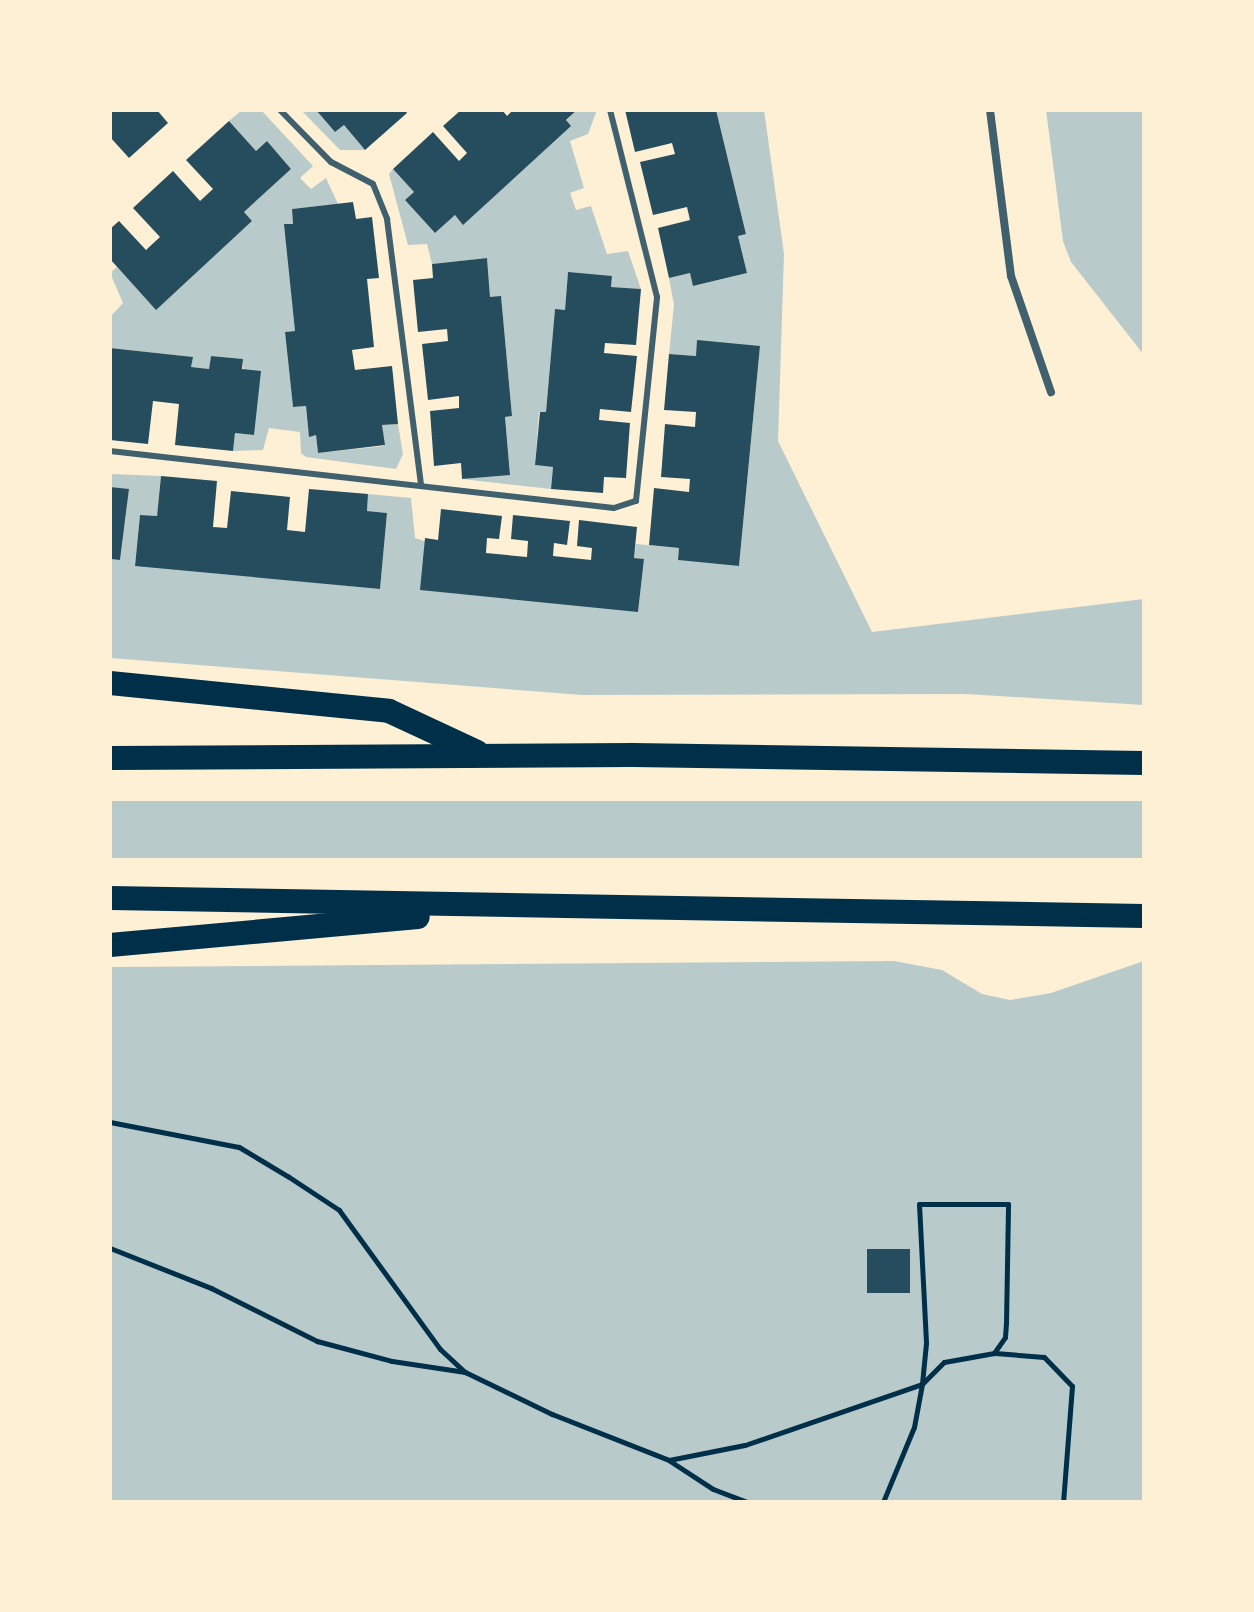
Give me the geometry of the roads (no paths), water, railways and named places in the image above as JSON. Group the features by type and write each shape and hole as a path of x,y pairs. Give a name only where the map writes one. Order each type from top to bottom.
{"highway":[{"path":"110,683 389,711 483,755"},
{"path":"110,758 483,755 1144,763"},
{"path":"110,898 1144,916"},
{"path":"110,945 545,906"}],"street":[{"path":"990,110 1011,276 1051,392"}],"lane":[{"path":"280,110 331,162 373,184 387,219 421,486"},
{"path":"110,451 614,508 636,501 657,297 610,110"}]}
